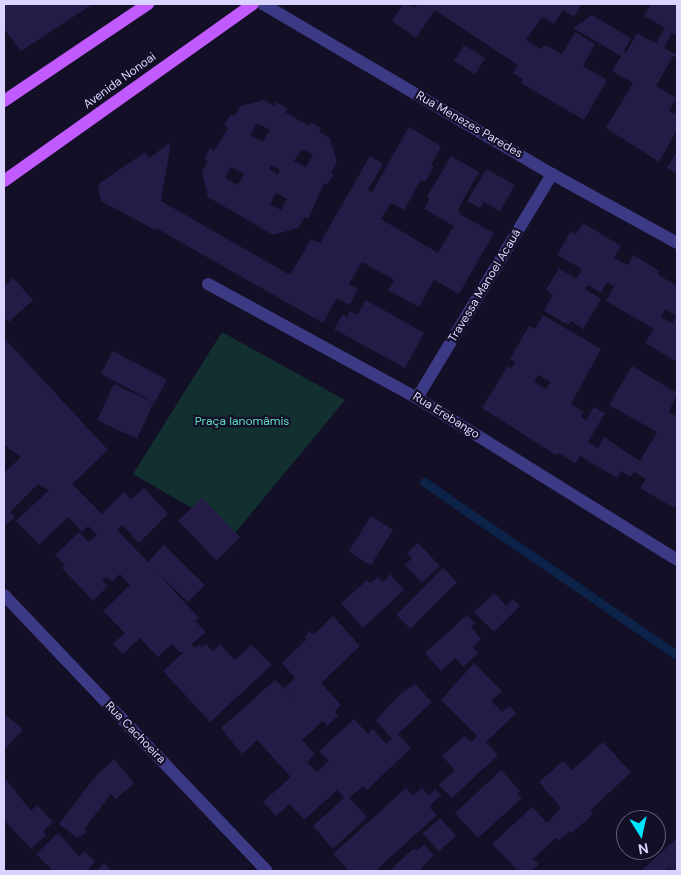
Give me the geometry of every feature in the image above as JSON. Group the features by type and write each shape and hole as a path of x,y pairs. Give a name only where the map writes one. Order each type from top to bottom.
{"main road":[{"path":"4,102 148,4"},
{"name":"Avenida Nonoai","path":"4,181 253,4"}],"street":[{"name":"Rua Menezes Paredes","path":"263,4 552,174 677,243"},
{"name":"Travessa Manoel Acauã","path":"417,398 552,174"},
{"name":"Rua Erebango","path":"208,284 417,398 677,560"},
{"name":"Rua Cachoeira","path":"4,595 267,871"}],"green space":[{"name":"Praça Ianomâmis","path":"222,332 345,400 235,533 133,474"}],"building":[{"path":"4,4 93,4 21,51 4,29"},
{"path":"403,4 416,7 418,4 582,4 574,17 563,10 554,24 542,17 526,40 540,49 546,45 562,54 575,32 595,44 583,66 607,80 584,120 521,83 523,79 513,73 518,65 435,10 416,38 392,21"},
{"path":"651,4 677,4 677,36 672,33 664,48 675,54 677,50 677,58 673,56 656,86 677,98 669,111 677,115 677,130 659,162 606,128 633,83 612,71 621,56 573,28 592,15 631,38 624,51 626,53 637,33 656,43 665,28 644,16"},
{"path":"464,45 485,58 475,74 454,61"},
{"path":"264,100 274,106 276,102 287,108 285,112 309,126 311,122 321,128 319,132 330,138 337,162 331,172 334,174 327,185 324,183 308,219 305,217 298,228 273,235 208,197 202,172 208,161 204,159 210,148 214,151 228,128 224,125 231,114 235,116 240,106","holes":["257,123 270,130 263,142 250,135","302,149 313,155 306,167 294,161","271,165 280,170 278,175 269,169","231,167 244,174 238,185 225,178","276,193 287,199 281,210 270,204"]},
{"path":"409,127 441,146 431,165 434,166 425,182 421,180 404,210 391,203 381,219 438,253 454,226 424,209 429,199 427,197 451,156 479,172 458,209 460,214 494,233 459,294 434,280 419,307 388,290 394,280 362,262 349,284 358,289 350,305 337,298 323,323 156,228 155,230 101,201 98,188 100,183 145,152 149,158 171,142 161,201 290,275 311,239 320,243 370,156 383,164 368,190 372,192"},
{"path":"677,151 677,174 667,168"},
{"path":"486,169 515,185 500,211 484,202 480,208 467,201"},
{"path":"583,223 621,246 614,258 628,265 633,255 660,271 657,274 677,286 677,362 645,343 654,329 606,301 614,287 607,282 601,293 588,285 585,289 601,299 583,329 571,321 568,325 544,311 553,295 546,290 559,268 576,279 582,269 557,255 571,231 576,234","holes":["665,309 676,316 672,323 661,317"]},
{"path":"13,278 33,300 9,322 4,317 4,287"},
{"path":"366,300 424,333 405,368 334,329 343,314 347,317 350,311 357,315"},
{"path":"543,315 601,349 571,404 584,412 581,417 586,420 594,407 605,413 588,442 598,448 604,437 640,461 657,432 609,405 632,366 677,393 669,412 677,417 677,503 674,508 640,488 646,479 634,472 630,477 621,471 617,478 580,456 576,463 558,453 556,455 482,408 508,366 511,368 515,362 510,359 529,326 535,329","holes":["538,375 551,382 546,389 534,382"]},
{"path":"4,338 108,450 72,484 102,514 124,492 131,499 144,488 168,514 139,543 122,525 117,530 148,562 164,545 205,585 188,602 155,570 199,618 195,621 206,632 192,644 195,648 199,644 202,647 206,644 213,651 220,644 235,660 251,645 272,665 210,722 163,671 184,652 179,652 172,644 158,657 140,638 123,654 113,644 125,633 103,611 130,585 120,574 112,582 107,577 102,581 108,586 93,601 62,568 65,565 55,555 79,532 89,542 97,535 88,526 82,532 68,517 39,545 16,521 49,490 38,484 10,512 15,517 4,527 4,473 21,457 4,445"},
{"path":"113,351 167,380 155,403 101,374"},
{"path":"114,384 154,403 137,439 97,420"},
{"path":"202,498 240,538 216,560 178,521"},
{"path":"371,516 393,530 371,565 349,552"},
{"path":"418,543 440,566 422,583 405,565 412,558 407,553"},
{"path":"443,568 457,582 410,629 396,615"},
{"path":"390,574 404,590 363,628 341,603 367,580 370,583 378,577 383,582"},
{"path":"494,593 506,606 513,599 520,606 494,632 474,612"},
{"path":"467,615 475,623 471,627 481,639 473,647 478,653 463,667 455,658 441,671 425,653"},
{"path":"333,616 360,646 321,683 341,705 335,711 338,716 327,726 323,721 302,740 315,754 307,762 317,772 329,761 319,751 354,719 368,734 373,729 386,744 392,739 376,720 400,694 415,684 432,702 398,734 411,748 367,790 363,786 349,798 367,817 333,849 313,826 344,798 337,790 304,820 290,804 276,816 263,802 291,777 257,740 242,754 221,728 275,680 299,703 284,688 295,678 282,663 307,639 304,637 310,631 313,635"},
{"path":"474,663 502,691 491,701 502,712 510,706 516,713 486,742 498,755 452,798 439,785 455,770 442,756 464,736 471,742 477,736 441,700"},
{"path":"4,713 23,730 4,750"},
{"path":"603,742 631,772 590,811 593,814 572,833 570,831 559,840 556,838 533,859 539,864 532,871 518,871 492,844 532,807 547,823 561,808 539,782 563,761 572,770"},
{"path":"114,759 134,783 116,799 111,794 84,829 87,832 77,838 59,824 94,778"},
{"path":"501,770 520,791 517,794 522,798 478,838 455,813"},
{"path":"4,777 31,811 37,805 53,822 43,831 46,835 31,849 4,820"},
{"path":"406,788 413,796 422,788 429,795 435,789 441,795 429,807 437,815 375,871 349,871 333,854"},
{"path":"440,818 456,836 439,851 423,833"},
{"path":"58,833 79,856 85,851 95,862 87,871 53,871 36,854"},
{"path":"677,838 677,871 668,868 665,871 641,871 653,860 666,860 666,848"},
{"path":"424,844 434,855 419,871 389,871 414,848 417,851"},
{"path":"104,863 111,871 96,871 101,867"}],"waterway":[{"path":"424,482 677,655"}]}
